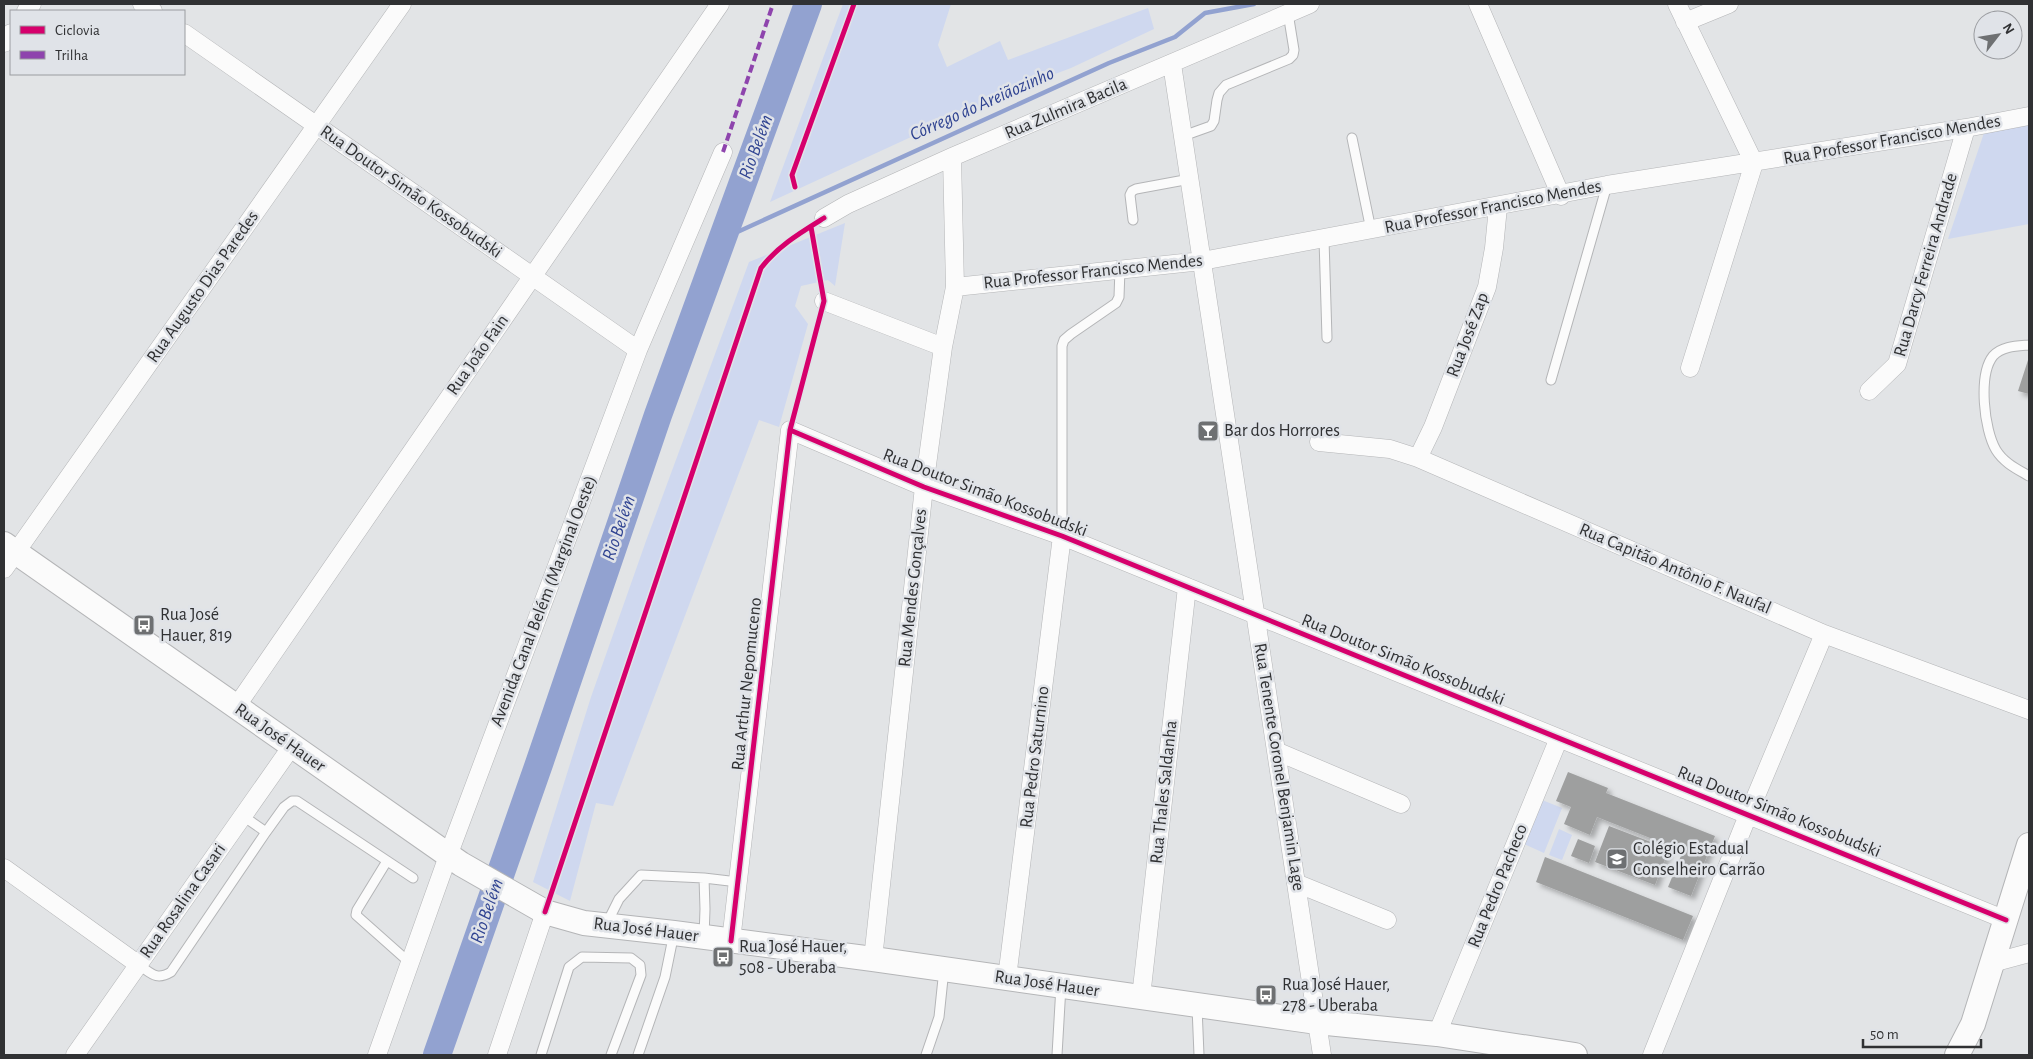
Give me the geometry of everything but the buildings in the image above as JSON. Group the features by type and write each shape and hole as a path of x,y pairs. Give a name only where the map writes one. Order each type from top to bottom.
{"main road":[{"name":"Rua José Hauer","path":"8,556 236,707 454,860 538,909 577,921 873,959 1318,1022 1437,1034 1575,1055"},
{"path":"1957,1055 1973,1024 2029,845"},
{"path":"1971,1055 1973,1024"}],"street":[{"name":"Rua Augusto Dias Paredes","path":"8,556 402,4"},
{"name":"Rua João Fain","path":"236,707 720,4"},
{"name":"Rua Zulmira Bacila","path":"824,218 848,204 952,156 1172,64 1287,9 1310,4"},
{"path":"1478,4 1561,196"},
{"path":"1677,4 1754,163 1690,368"},
{"path":"1685,22 1729,4"},
{"name":"Rua Doutor Simão Kossobudski","path":"185,34 638,350"},
{"name":"Rua Tenente Coronel Benjamin Lage","path":"1172,64 1322,1055"},
{"name":"Rua Professor Francisco Mendes","path":"955,287 1202,261 1608,186 1966,128 2029,116"},
{"name":"Rua Darcy Ferreira Andrade","path":"1869,391 1897,364 1966,128"},
{"name":"Avenida Canal Belém (Marginal Oeste)","path":"377,1055 410,963 454,860 638,350 723,152"},
{"name":"Rua Mendes Gonçalves","path":"873,959 924,487 943,347 955,287 952,156"},
{"name":"Rua José Zap","path":"1418,458 1487,287 1494,248 1498,207"},
{"path":"824,301 943,347"},
{"name":"Rua Doutor Simão Kossobudski","path":"790,430 924,487 1062,536 2006,920"},
{"name":"Rua Arthur Nepomuceno","path":"731,941 790,430"},
{"name":"Rua Capitão Antônio F. Naufal","path":"1319,442 1390,449 1418,458 1824,634 2029,710"},
{"name":"Rua Pedro Saturnino","path":"1007,978 1062,536"},
{"name":"Rua Thales Saldanha","path":"1141,997 1187,587"},
{"path":"1652,1055 1748,815 1824,634"},
{"name":"Rua Pedro Pacheco","path":"1437,1034 1559,738"},
{"name":"Rua Rosalina Casari","path":"75,1055 292,746"},
{"path":"1276,751 1401,804"},
{"path":"4,868 138,965"},
{"path":"1296,883 1386,920"},
{"path":"497,1055 538,909"},
{"path":"1992,963 2029,953"}],"lane":[{"path":"1183,136 1211,126 1214,122 1217,100 1226,86 1289,59 1293,55 1294,50 1287,9"},
{"path":"1352,138 1371,230"},
{"path":"1133,220 1130,195 1132,191 1190,179"},
{"path":"1551,380 1608,186"},
{"path":"1324,239 1327,338"},
{"path":"1062,536 1062,346 1064,340 1071,334 1116,303 1119,297 1120,269"},
{"path":"2029,345 2010,346 1994,355 1985,370 1987,425 1996,450 2009,465 2029,476"},
{"path":"138,965 156,976 163,977 171,972 266,832 287,804 292,801 297,801 414,878"},
{"path":"243,816 266,832"},
{"path":"387,861 356,910 356,915 410,963"},
{"path":"606,925 619,899 641,874 738,882"},
{"path":"704,878 706,909 704,937"},
{"path":"638,1055 665,977 674,933"},
{"path":"541,1055 569,967 582,957 631,958 640,965 642,975 611,1055"},
{"path":"926,1055 938,1017 944,969"},
{"path":"1057,1055 1061,986"},
{"path":"1197,1004 1199,1055"}],"shaded area":[{"path":"843,4 951,4 938,45 947,67 1000,41 1008,60 1148,8 1154,29 1071,68 1013,90 770,202"},
{"path":"2029,125 2029,224 1948,239 1984,133"},
{"path":"845,223 835,286 828,280 801,286 795,306 808,324 779,427 759,420 613,806 596,803 570,901 533,882 591,697 646,541 749,262"},
{"path":"1542,800 1562,808 1544,853 1524,844"},
{"path":"1559,829 1572,835 1562,860 1549,855"}],"waterway":[{"name":"Rio Belém","path":"437,1055 658,415 808,4"},
{"name":"Córrego do Areiãozinho","path":"722,239 1109,63 1175,37 1205,13 1254,4"}],"marked path":[{"path":"723,152 773,4"}],"cycle path":[{"path":"795,187 792,175 854,4"},
{"path":"545,912 761,268 782,246 824,218"},
{"path":"731,941 790,430 824,301 811,227"},
{"path":"790,430 924,487 1062,536 2006,920"}],"place":[{"name":"Bar dos Horrores","path":"1208,431"},
{"name":"Rua José Hauer, 819","path":"144,625"},
{"name":"Colégio Estadual Conselheiro Carrão","path":"1617,859"},
{"name":"Rua José Hauer, 508 - Uberaba","path":"723,957"},
{"name":"Rua José Hauer, 278 - Uberaba","path":"1266,995"}]}
